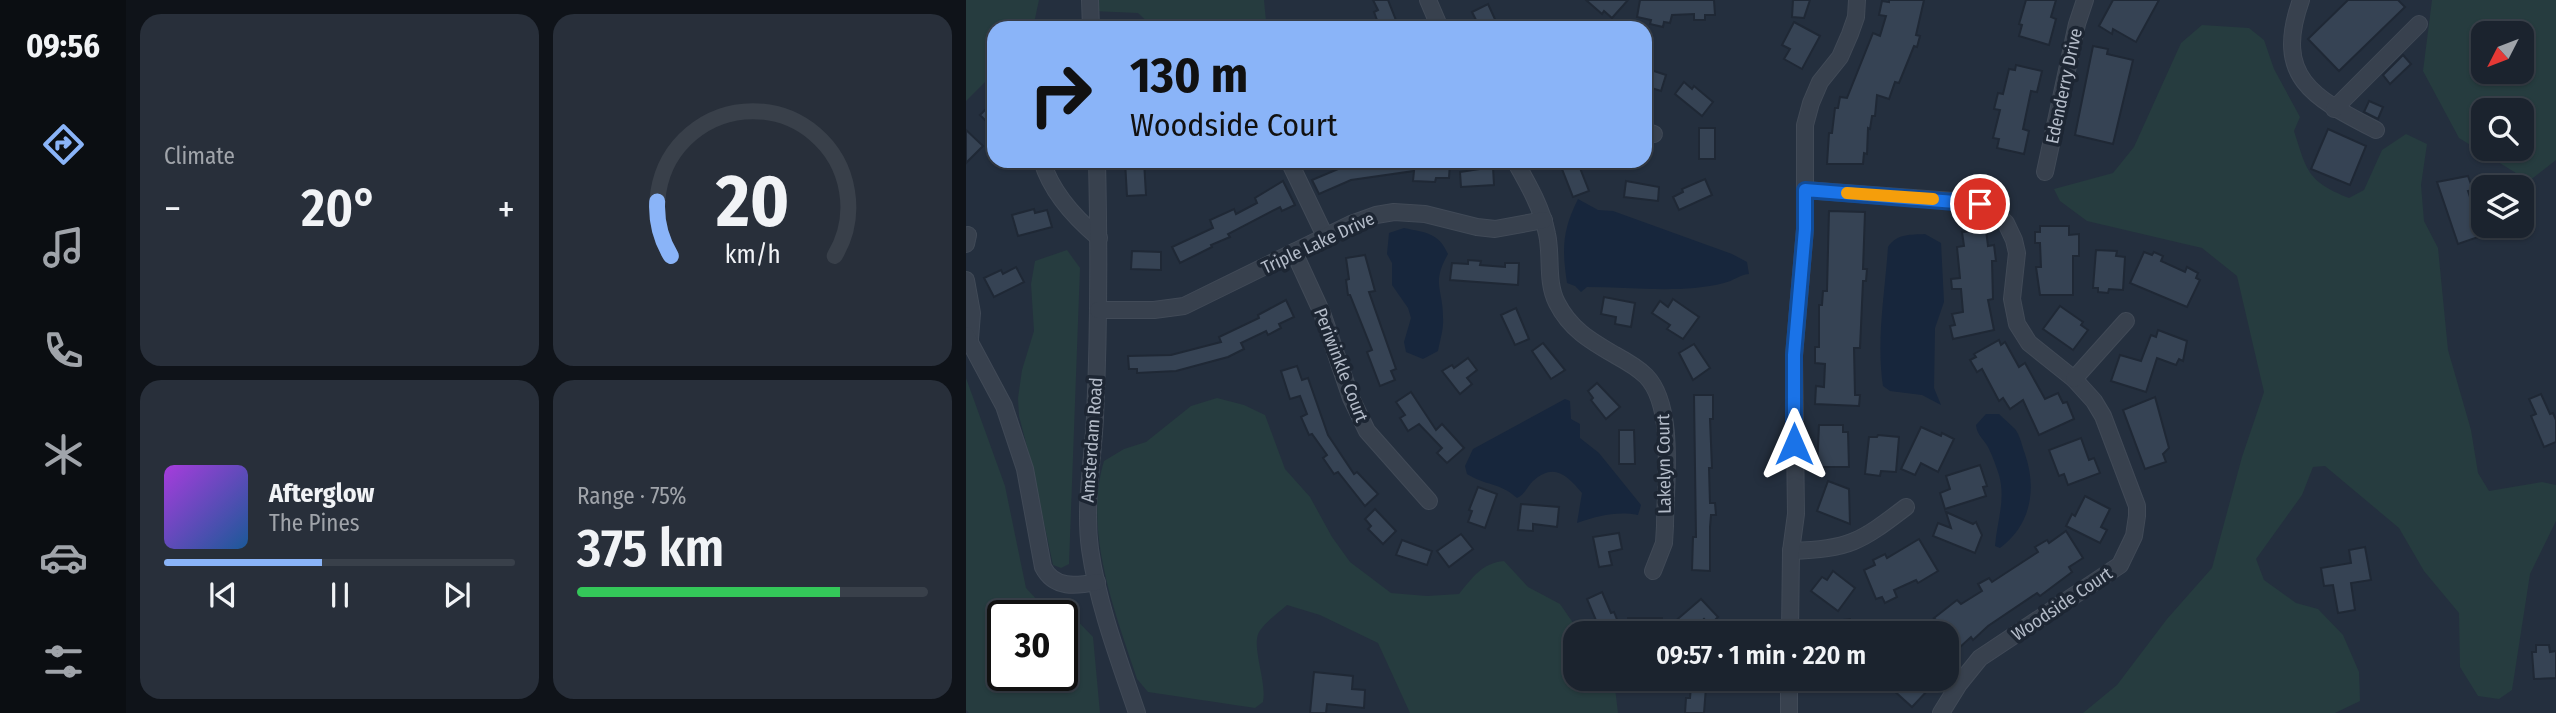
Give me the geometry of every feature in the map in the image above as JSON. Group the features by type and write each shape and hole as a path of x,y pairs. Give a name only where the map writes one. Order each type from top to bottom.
{"street":[{"path":"1090,0 1091,21"},
{"path":"1428,0 1437,21"},
{"path":"1790,621 1791,551 1796,514 1794,355 1805,229 1805,125 1820,82 1840,57 1850,34 1856,17 1857,0"},
{"name":"Edenderry Drive","path":"2045,172 2077,24 2085,0"},
{"path":"2301,0 2296,12 2291,55 2295,69 2329,106 2376,130"},
{"path":"2334,109 2419,24"},
{"path":"1044,168 1046,175 1080,222 1099,238"},
{"name":"Amsterdam Road","path":"1097,168 1099,238 1095,416 1087,516 1097,582 1137,713"},
{"path":"1292,168 1325,236"},
{"name":"Lakelyn Court","path":"1518,168 1544,220 1548,238 1551,287 1556,301 1570,323 1581,334 1636,368 1646,376 1660,397 1664,409 1664,542 1653,571"},
{"name":"Woodside Court","path":"1805,190 1980,204 1990,208 2006,223 2017,253 2012,299 2017,324 2029,343 2085,390 2103,416 2137,506 2134,536 2120,565 1980,658 1941,713"},
{"name":"Triple Lake Drive","path":"1098,310 1154,310 1184,306 1325,236 1376,215 1394,212 1418,213 1494,229 1544,220"},
{"name":"Periwinkle Court","path":"1294,252 1322,313 1351,398 1367,431 1429,501"},
{"path":"966,281 972,313 968,337 1004,406 1025,469 1043,567 1055,582 1097,582"},
{"path":"2074,379 2126,321"},
{"path":"1791,551 1828,550 1850,544 1871,534 1906,507"},
{"path":"1788,713 1789,691"}],"green space":[{"path":"966,0 1039,0 1034,21 987,21 987,80 966,101"},
{"path":"1091,0 1264,0 1266,21 1147,21 1138,13 1092,11"},
{"path":"2432,0 2556,0 2556,160 2534,177 2519,175 2496,161 2534,161 2534,98 2471,98 2471,145 2459,138 2423,71"},
{"path":"2202,25 2249,28 2264,40 2274,69 2300,117 2294,131 2306,165 2317,180 2335,192 2349,198 2364,190 2382,150 2406,134 2427,144 2421,185 2424,221 2438,248 2448,350 2471,430 2478,473 2489,491 2542,482 2556,485 2556,521 2530,574 2512,690 2499,699 2478,696 2460,667 2459,613 2424,571 2399,528 2325,466 2313,467 2302,495 2256,559 2264,580 2296,603 2318,609 2343,635 2359,672 2360,701 2335,713 2083,713 2117,685 2167,619 2212,568 2242,457 2264,392 2237,276 2202,248 2087,221 2060,201 2054,189 2113,173 2134,147 2181,43"},
{"path":"1067,250 1080,268 1069,564 1061,568 1053,565 1019,416 1018,398 1022,370 1034,331 1031,284 1035,261"},
{"path":"966,378 1005,486 1026,588 1037,600 987,600 987,691 1078,691 1078,621 1093,637 1100,713 969,713 966,710"},
{"path":"1217,398 1244,405 1265,415 1285,469 1310,497 1332,537 1350,562 1391,593 1427,596 1459,594 1484,568 1504,561 1528,587 1560,604 1572,621 1563,621 1563,691 1615,691 1618,713 1410,713 1378,643 1320,615 1287,605 1268,621 1257,638 1264,694 1263,702 1255,708 1148,692 1137,679 1104,571 1099,543 1098,488 1104,461 1124,449 1146,442 1191,406"}],"water":[{"path":"1578,199 1598,210 1613,211 1732,254 1747,262 1749,274 1724,283 1691,288 1587,287 1581,292 1567,283 1564,260 1566,231"},
{"path":"1404,228 1435,237 1448,254 1439,280 1443,322 1438,351 1423,359 1406,352 1404,342 1411,318 1408,308 1392,285 1392,263 1387,254 1389,233"},
{"path":"1925,234 1941,243 1944,302 1935,328 1934,388 1941,405 1922,395 1890,391 1883,386 1881,369 1888,247 1900,237"},
{"path":"1565,399 1570,401 1571,419 1580,424 1580,438 1599,453 1641,505 1638,515 1607,515 1577,523 1582,493 1560,473 1547,472 1541,475 1517,498 1504,489 1467,474 1465,466 1473,449"},
{"path":"1986,414 1999,414 2017,431 2031,480 2029,506 2025,517 2019,529 2000,548 1995,546 2001,484 1992,455 1976,425"}],"building":[{"path":"1373,0 1388,0 1396,21 1377,21 1374,12 1378,10"},
{"path":"1586,0 1628,0 1612,18 1604,11 1602,14"},
{"path":"1640,0 1714,0 1715,15 1705,15 1705,20 1694,20 1694,14 1672,15 1670,23 1664,22 1663,27 1652,24 1651,20 1637,17"},
{"path":"1793,0 1810,0 1804,18 1792,17"},
{"path":"1924,0 1916,35 1920,36 1917,47 1914,46 1899,83 1895,82 1889,99 1877,95 1875,116 1872,116 1870,129 1868,128 1867,154 1864,153 1863,164 1827,164 1829,133 1832,133 1835,108 1838,108 1840,97 1847,98 1873,33 1880,36 1886,16 1879,15 1882,1"},
{"path":"2026,0 2056,0 2051,17 2056,19 2049,45 2019,36 2022,25 2019,24"},
{"path":"2113,0 2159,0 2136,42 2113,29 2112,34 2099,26"},
{"path":"2348,0 2398,0 2405,7 2339,71 2308,39"},
{"path":"1488,4 1496,21 1476,21 1472,12"},
{"path":"1794,22 1820,36 1802,69 1784,59 1790,49 1782,45"},
{"path":"2093,46 2108,49 2107,54 2133,60 2113,144 2075,135"},
{"path":"2403,55 2411,64 2390,84 2383,75"},
{"path":"2016,65 2042,71 2037,92 2031,91 2023,129 2029,131 2024,154 1997,148 1999,139 1993,138 2000,110 1994,109 1998,93 2003,94 2009,69 2015,70"},
{"path":"1652,70 1666,75 1661,91 1652,88"},
{"path":"1684,82 1692,89 1694,86 1713,102 1702,116 1675,94"},
{"path":"2369,101 2383,107 2378,119 2364,112"},
{"path":"987,108 987,122 980,115"},
{"path":"1699,128 1715,128 1715,159 1699,159"},
{"path":"2328,129 2366,146 2350,185 2311,169"},
{"path":"966,130 983,146 966,163"},
{"path":"1125,168 1144,168 1146,195 1127,196"},
{"path":"1340,168 1450,168 1449,178 1436,178 1435,182 1413,181 1414,171 1351,180 1319,194 1312,180"},
{"path":"1493,168 1494,185 1461,187 1460,172"},
{"path":"1580,168 1589,191 1573,197 1562,169"},
{"path":"2468,176 2471,184 2471,190 2468,191 2471,200 2471,238 2475,238 2458,244 2437,182"},
{"path":"1705,179 1712,195 1679,210 1673,197 1683,192 1682,189"},
{"path":"1283,181 1295,205 1282,211 1280,207 1180,263 1172,247 1213,228 1210,220 1234,209 1236,214 1257,203 1255,198"},
{"path":"1626,181 1659,187 1658,201 1624,197"},
{"path":"1034,209 1035,213 1047,210 1052,227 1018,236 1012,215"},
{"path":"1829,211 1865,212 1863,269 1867,269 1866,281 1863,281 1860,348 1854,348 1855,395 1860,395 1859,406 1815,404 1816,386 1824,387 1825,364 1815,363 1815,347 1819,347 1819,305 1822,305 1823,291 1827,291"},
{"path":"2040,226 2069,226 2069,235 2079,234 2079,256 2073,256 2073,295 2040,295 2036,267 2041,267 2040,243 2035,243 2035,232 2040,232"},
{"path":"1986,230 1988,246 1994,245 1996,261 1992,261 1993,299 1988,300 1994,330 1953,339 1950,326 1955,325 1952,314 1963,312 1961,289 1952,289 1951,279 1960,278 1957,247 1964,246 1962,232"},
{"path":"2096,250 2117,251 2116,256 2125,257 2123,290 2109,289 2108,293 2098,292 2098,288 2093,288"},
{"path":"1132,251 1161,252 1161,270 1131,269"},
{"path":"2144,252 2163,256 2161,261 2185,272 2187,267 2198,273 2196,278 2200,280 2187,307 2130,283"},
{"path":"1365,255 1375,291 1369,292 1396,369 1391,371 1395,380 1380,386 1367,352 1372,350 1348,295 1346,280 1349,279 1346,258"},
{"path":"1468,260 1481,261 1480,265 1505,267 1505,263 1519,263 1518,285 1450,280 1452,263 1468,264"},
{"path":"1016,267 1024,282 994,297 984,278 1001,270 1003,274"},
{"path":"1604,297 1635,303 1631,327 1615,324 1616,317 1601,314"},
{"path":"1673,299 1699,317 1683,339 1667,329 1670,325 1652,313 1660,301 1668,307"},
{"path":"1286,300 1294,317 1279,324 1281,328 1268,335 1266,331 1241,343 1244,349 1228,357 1176,371 1137,373 1137,369 1129,369 1128,356 1171,355 1221,342 1219,337 1259,318 1258,315"},
{"path":"2060,306 2083,322 2081,325 2088,330 2073,350 2043,329"},
{"path":"1516,308 1529,339 1515,345 1501,315"},
{"path":"2158,330 2187,341 2183,361 2179,359 2176,365 2157,358 2146,392 2111,381 2120,355 2141,361 2151,335 2156,337"},
{"path":"1999,340 2001,345 2005,342 2019,367 2025,363 2045,399 2058,393 2063,403 2067,402 2074,419 2039,435 2023,400 2010,409 2003,398 1999,401 1982,369 1977,372 1970,360 1976,357 1974,354"},
{"path":"1543,343 1565,370 1551,379 1532,351"},
{"path":"1694,344 1710,368 1693,380 1679,353"},
{"path":"1468,358 1477,370 1467,378 1472,384 1460,394 1442,371 1452,365 1454,368"},
{"path":"1297,366 1302,380 1308,378 1328,435 1354,474 1357,472 1378,494 1365,506 1338,472 1334,474 1323,458 1327,455 1312,434 1309,435 1301,417 1307,414 1300,396 1290,399 1281,371"},
{"path":"1597,383 1620,407 1606,419 1591,400 1593,398 1588,391"},
{"path":"1411,392 1436,430 1442,424 1464,448 1447,463 1437,453 1442,448 1419,424 1408,431 1400,418 1405,415 1396,402"},
{"path":"2541,394 2550,414 2553,413 2556,420 2556,442 2544,447 2531,416 2536,414 2529,399"},
{"path":"1694,395 1713,395 1713,419 1710,419 1712,468 1709,468 1710,503 1715,503 1716,515 1711,515 1710,571 1692,570 1693,537 1696,537"},
{"path":"2155,397 2169,448 2163,454 2166,462 2145,469 2123,410"},
{"path":"1819,425 1843,425 1843,432 1848,432 1849,467 1817,467"},
{"path":"1921,427 1954,439 1938,472 1921,463 1915,475 1901,469"},
{"path":"1619,430 1634,430 1635,464 1619,464"},
{"path":"1869,437 1899,437 1896,472 1881,471 1880,476 1865,474"},
{"path":"2081,438 2089,460 2094,458 2100,473 2068,485 2064,474 2059,476 2049,450"},
{"path":"1980,465 1987,486 1983,487 1986,496 1945,509 1940,493 1950,489 1946,476"},
{"path":"1828,481 1849,489 1850,524 1817,511"},
{"path":"1478,487 1497,494 1485,528 1468,522 1472,511 1469,510"},
{"path":"2085,496 2110,509 2101,527 2107,530 2100,543 2066,526 2072,514 2075,516"},
{"path":"1521,504 1559,507 1557,527 1533,524 1533,531 1518,530"},
{"path":"1375,509 1396,531 1383,544 1368,529 1371,526 1365,519"},
{"path":"1946,512 1973,524 1976,522 1982,535 1975,553 1933,536 1938,523 1951,528"},
{"path":"2066,531 2083,558 2069,567 2072,572 2040,596 2037,593 1988,626 1973,640 1971,637 1959,648 1959,621 1937,621 1934,618 1957,600 1961,604 1982,591 1978,584 1989,578 1992,582 2038,552 2035,547 2047,540 2049,543"},
{"path":"1619,533 1622,549 1609,552 1612,565 1599,567 1593,537"},
{"path":"1461,534 1473,549 1449,567 1437,551"},
{"path":"1919,539 1938,571 1918,583 1916,580 1894,590 1897,597 1885,603 1882,597 1876,599 1864,570 1875,565 1873,560 1885,554 1887,558"},
{"path":"1402,540 1432,551 1427,565 1396,555"},
{"path":"2365,547 2371,580 2351,583 2355,610 2338,613 2333,585 2324,586 2321,568 2351,563 2349,550"},
{"path":"1833,571 1855,588 1838,611 1811,591 1822,577 1827,580"},
{"path":"1602,592 1618,621 1596,621 1587,599"},
{"path":"1701,599 1718,617 1714,621 1675,621"},
{"path":"1628,618 1662,618 1662,621 1628,621"},
{"path":"2536,645 2549,645 2550,652 2556,651 2556,678 2534,679 2532,652 2536,652"},
{"path":"1314,672 1353,676 1352,689 1365,690 1364,708 1327,704 1326,713 1310,713"},
{"path":"1691,691 1706,691 1704,713 1685,713 1686,698 1690,698"},
{"path":"1894,691 1927,691 1912,707"}],"slow traffic":[{"path":"1847,193 1933,199"}],"route":[{"path":"1794,444 1794,355 1801,290 1805,190 1980,204"}]}
